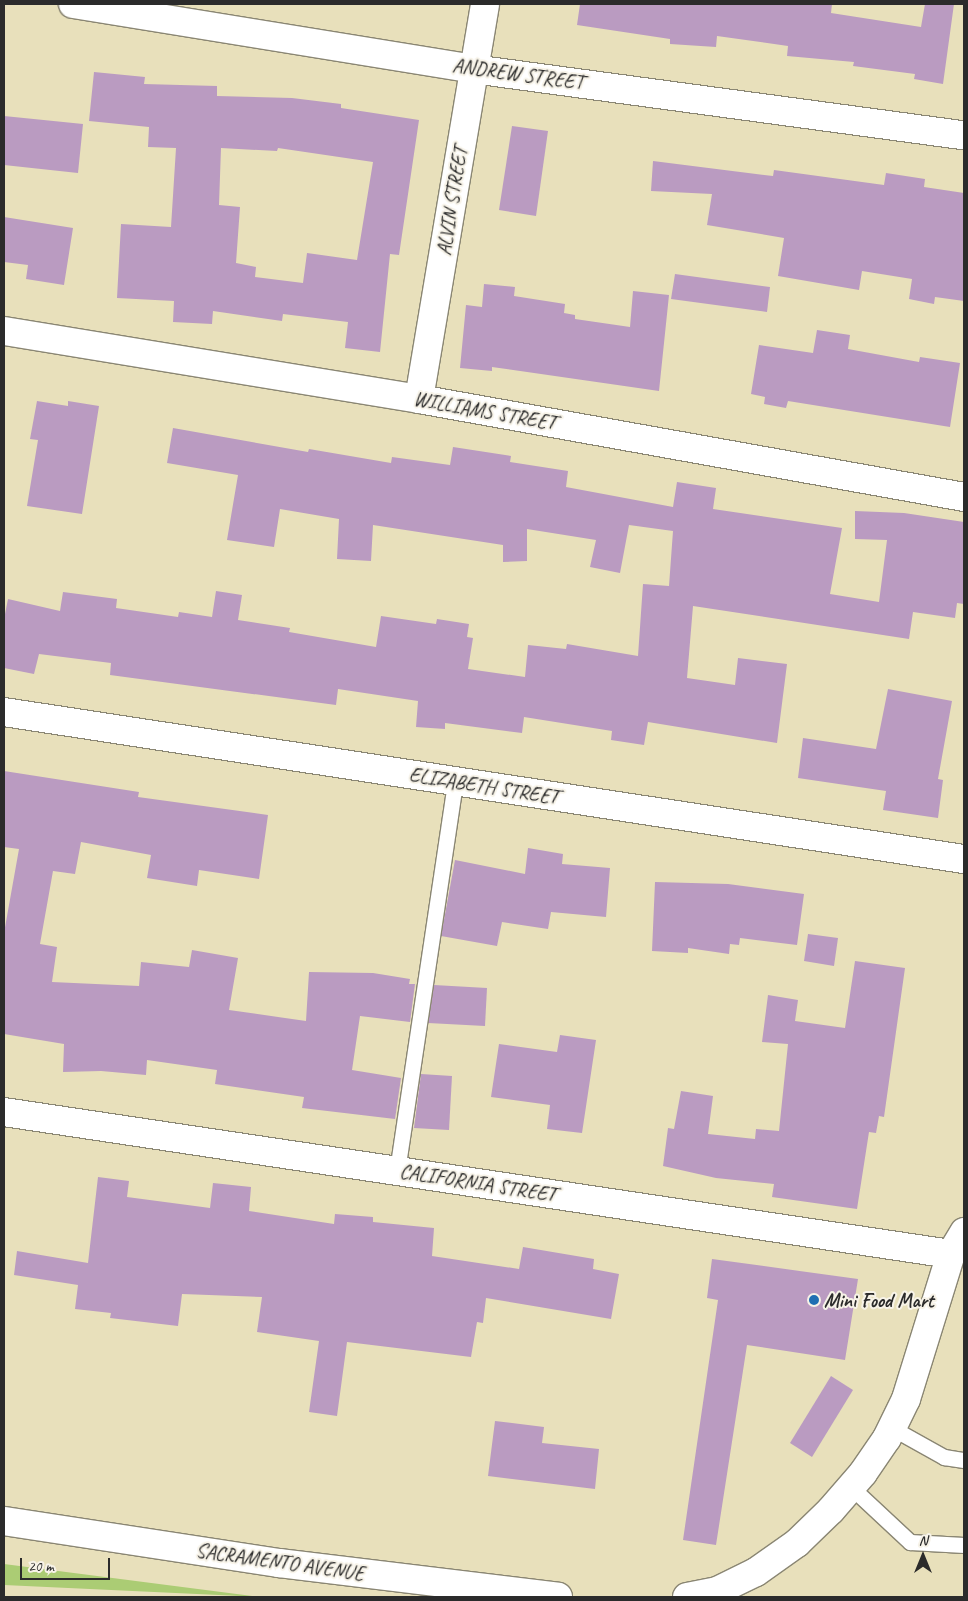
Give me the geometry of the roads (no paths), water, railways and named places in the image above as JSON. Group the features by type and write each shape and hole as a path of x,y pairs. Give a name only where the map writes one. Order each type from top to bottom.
{"street":[{"name":"ANDREW STREET","path":"73,4 473,69 964,135"},
{"name":"ALVIN STREET","path":"419,399 473,69 486,4"},
{"name":"WILLIAMS STREET","path":"4,331 419,399 964,497"},
{"name":"ELIZABETH STREET","path":"4,712 964,859"},
{"name":"CALIFORNIA STREET","path":"4,1112 397,1170 958,1243"},
{"path":"687,1597 717,1590 756,1572 797,1543 851,1487 892,1428 918,1371 934,1310 958,1243"},
{"name":"SACRAMENTO AVENUE","path":"4,1521 279,1563 558,1597"}],"lane":[{"path":"397,1170 455,781"},
{"path":"892,1428 944,1457 964,1460"},
{"path":"851,1487 910,1542 964,1545"}],"place":[{"name":"Mini Food Mart","path":"814,1300"}]}
